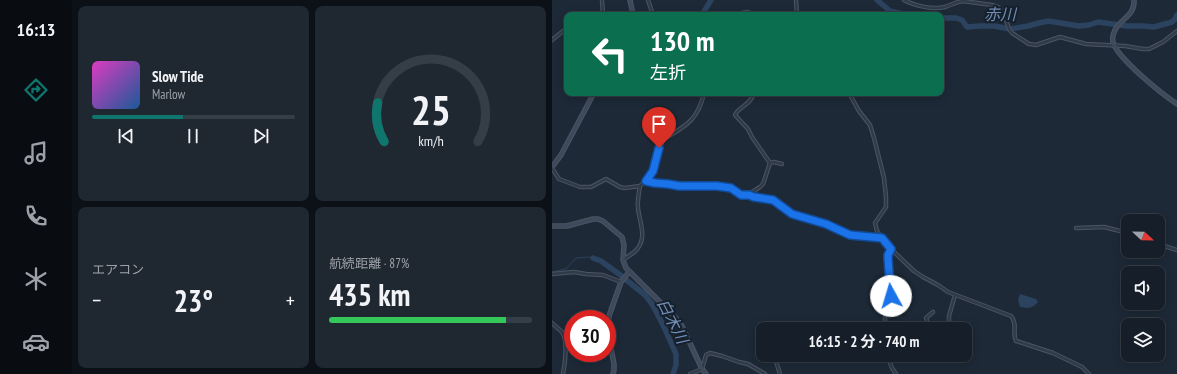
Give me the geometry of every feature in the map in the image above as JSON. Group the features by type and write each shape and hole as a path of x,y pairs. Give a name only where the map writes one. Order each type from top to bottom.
{"main road":[{"path":"630,0 632,12"},
{"path":"1134,0 1133,9 1113,32 1112,40 1118,53 1152,85 1177,104"},
{"path":"552,168 557,162 592,96"},
{"path":"552,226 567,226 598,219 603,221 622,237 624,245 624,265 682,326 702,369 706,374"},
{"path":"613,374 614,364 608,334 609,316 622,281 629,272"}],"street":[{"path":"602,0 603,12"},
{"path":"648,0 651,12"},
{"path":"796,0 797,12"},
{"path":"904,0 915,5 934,8 963,1 995,6 1002,11 1007,26 1012,32 1029,44 1036,45 1060,37 1086,44 1149,49 1163,42 1177,31"},
{"path":"552,40 564,30"},
{"path":"552,168 556,172 559,179 580,187 591,186 606,180 625,188 640,186 646,181 653,171 664,139 686,125 694,117 701,104 703,96"},
{"path":"753,96 749,102 735,113 735,115 748,129 770,163"},
{"path":"851,96 870,125 876,142 884,178 886,207 875,223 877,231 891,249 914,271 948,292 1013,318 1015,323 1014,337 1016,341 1053,353 1082,367 1089,374"},
{"path":"770,163 774,162 782,164"},
{"path":"749,195 764,182 770,163"},
{"path":"646,181 688,187 723,187 732,189 741,195 749,195 773,200 792,214 826,224 850,235 882,238"},
{"path":"624,260 638,248 641,241 642,229 638,208 640,186"},
{"path":"1076,228 1104,227 1121,231"},
{"path":"1165,246 1177,250"},
{"path":"885,322 885,309 891,296 888,255 891,249"},
{"path":"552,274 574,272 603,275 622,281"},
{"path":"949,322 949,316 955,295"},
{"path":"927,322 926,318 933,312"},
{"path":"552,323 560,330 564,338 565,356 563,374"},
{"path":"690,374 702,369 706,355 710,353 748,364 766,374"},
{"path":"776,362 780,374"},
{"path":"890,362 896,374"}],"water":[{"path":"1020,294 1036,299 1038,302 1030,308 1020,307 1018,300"}],"waterway":[{"name":"赤川","path":"704,12 711,0"},
{"name":"赤川","path":"877,0 890,11 894,12"},
{"name":"赤川","path":"944,18 956,18 962,20 967,27 994,26 1010,29 1048,21 1079,26 1098,22 1127,26 1154,27 1172,22 1177,15"},
{"path":"552,272 566,269 576,258 593,258"},
{"name":"白木川","path":"593,258 601,261 619,274 645,295 652,304 676,354 676,365 673,374"}],"route":[{"path":"659,148 653,171 646,181 688,187 717,186 731,188 738,195 749,195 773,200 789,213 815,220 853,236 872,236 882,238 891,249 888,259 891,296"}]}
